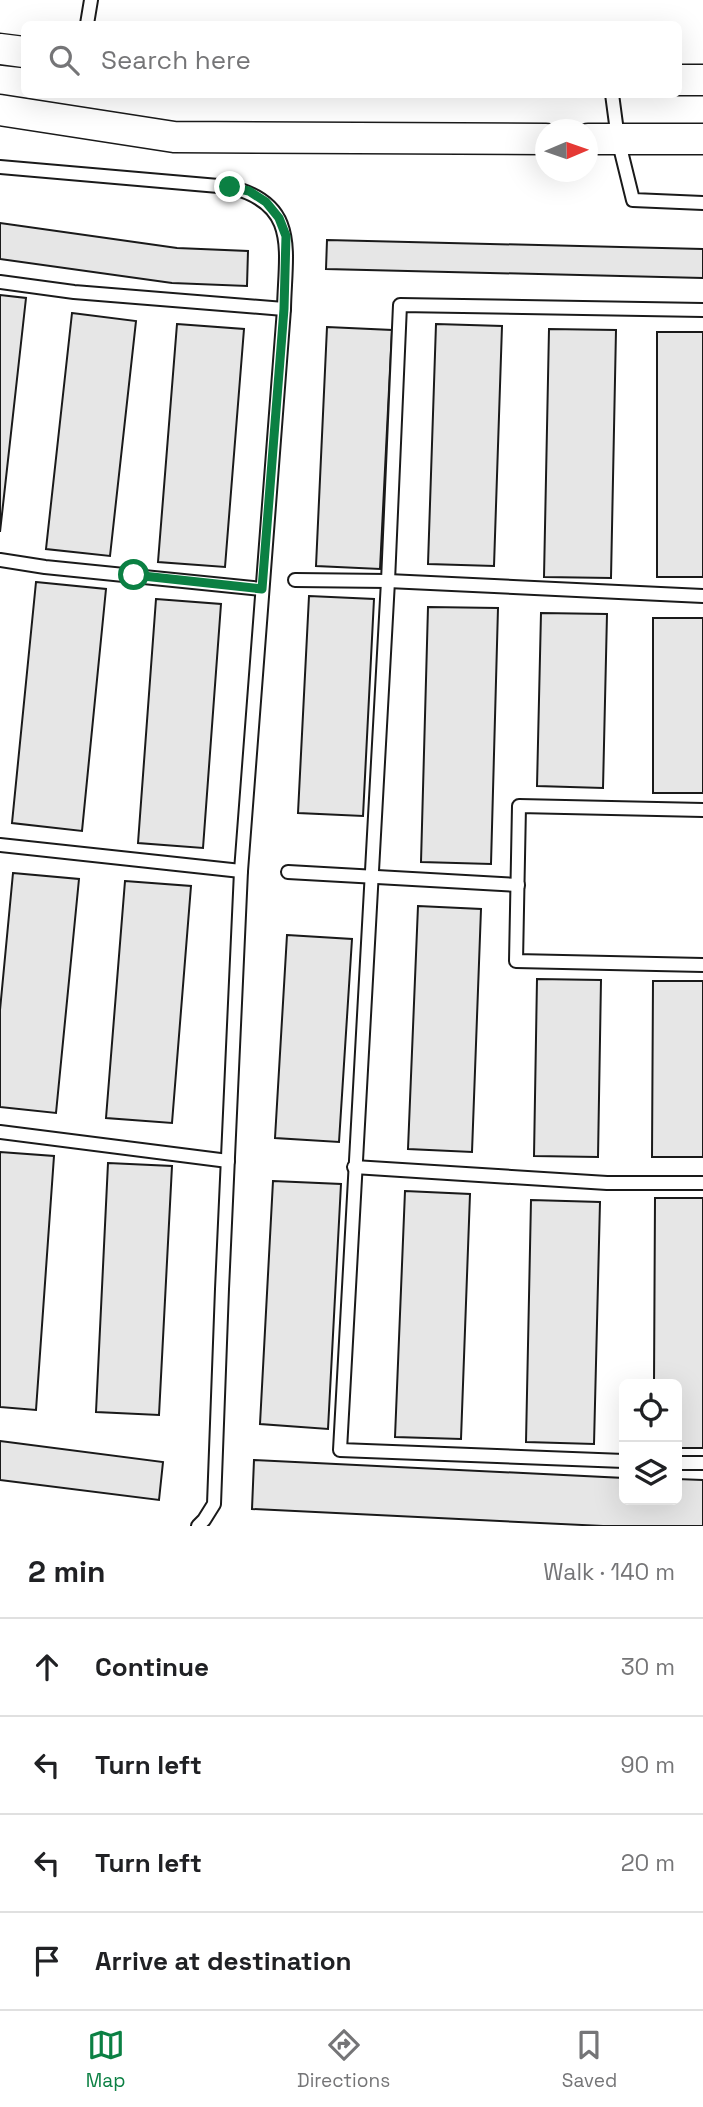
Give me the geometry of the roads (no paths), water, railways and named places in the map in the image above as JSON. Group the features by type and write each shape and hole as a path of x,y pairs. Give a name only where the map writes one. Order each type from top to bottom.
{"street":[{"path":"0,49 21,52"},
{"path":"682,80 703,80"},
{"path":"0,110 174,137 535,139"},
{"path":"598,139 703,139"}],"lane":[{"path":"88,21 91,0"},
{"path":"613,98 618,139 633,200 703,203"},
{"path":"0,167 230,187 249,191 266,202 279,218 286,236 284,309 241,871 215,1504 198,1526"},
{"path":"0,282 74,292 284,309"},
{"path":"619,1461 340,1450 388,581 400,305 703,310"},
{"path":"0,561 262,589"},
{"path":"295,580 388,581 703,596"},
{"path":"703,810 519,806 516,961 703,965"},
{"path":"0,845 241,871"},
{"path":"288,872 518,885"},
{"path":"0,1132 228,1161"},
{"path":"354,1167 607,1183 703,1183"},
{"path":"682,1463 703,1463"}]}
